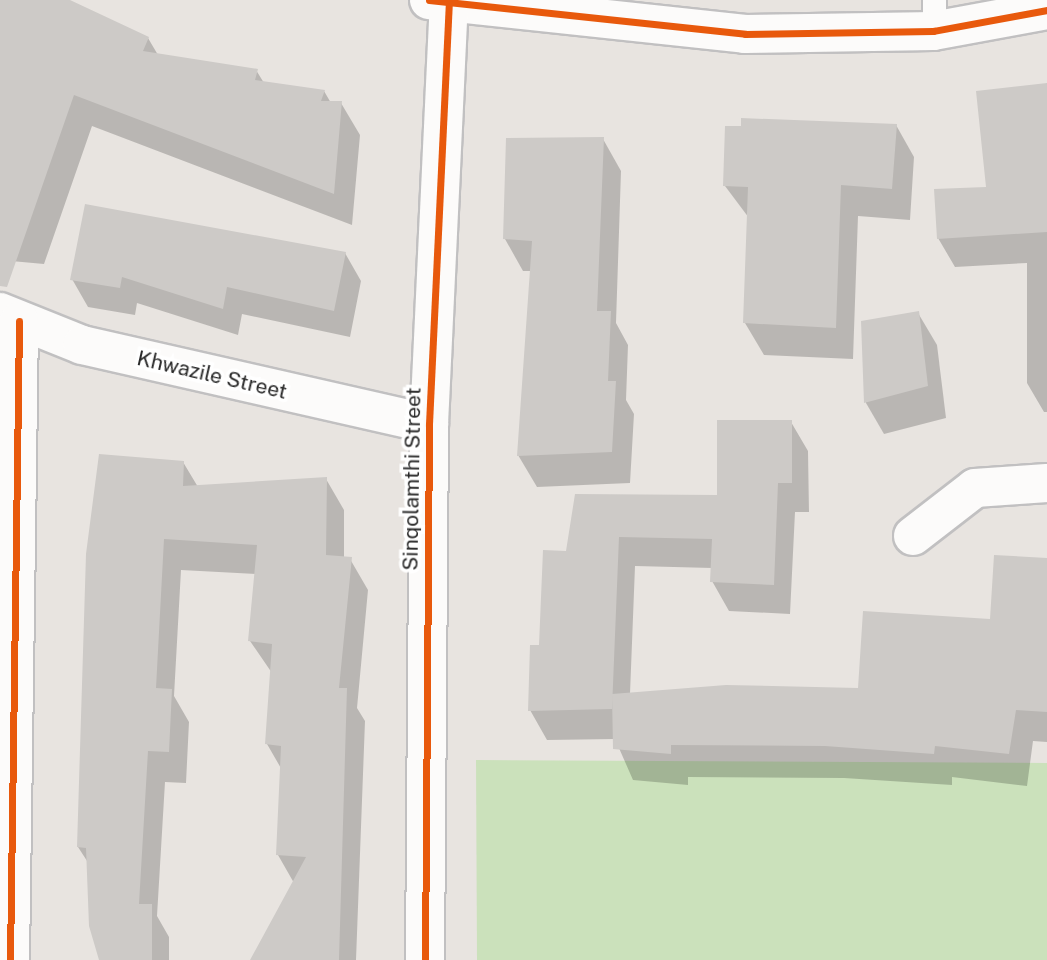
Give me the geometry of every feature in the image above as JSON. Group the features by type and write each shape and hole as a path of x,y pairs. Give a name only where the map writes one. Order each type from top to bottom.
{"street":[{"path":"442,2 682,32 1047,10"},
{"name":"Sinqolamthi Street","path":"425,960 429,424 442,2"},
{"path":"10,316 10,960"},
{"name":"Khwazile Street","path":"10,316 82,345 429,424"},
{"path":"913,536 975,488 1047,482"}],"green space":[{"path":"476,760 1047,763 1047,960 477,960"}],"building":[{"path":"0,0 70,0 149,37 143,51 258,69 255,80 325,90 321,101 342,101 334,194 74,95 7,287 0,286"},
{"path":"1047,83 1047,232 937,239 934,189 986,187 976,91"},
{"path":"741,118 897,124 892,189 841,185 836,328 743,323 748,187 723,186 725,126 741,126"},
{"path":"604,137 597,311 611,311 608,381 616,381 612,452 517,456 532,241 503,239 506,138"},
{"path":"85,204 346,252 334,311 227,287 223,309 122,277 120,288 70,280"},
{"path":"919,311 928,386 864,403 861,321"},
{"path":"717,420 792,420 792,483 778,483 774,585 710,582 712,539 619,537 612,709 528,711 530,645 539,645 543,550 566,551 575,494 717,495"},
{"path":"99,454 184,461 183,486 327,477 326,555 352,557 339,688 347,688 339,960 250,960 306,857 276,855 281,746 265,744 272,644 248,641 257,545 164,539 156,688 172,689 169,752 148,751 139,904 152,904 152,960 99,960 89,926 86,848 77,847 86,554"},
{"path":"994,555 1047,558 1047,712 1016,710 1009,754 935,746 934,754 825,746 671,745 671,754 613,749 612,694 726,685 858,688 863,611 990,619"}],"cycle path":[{"path":"429,0 745,34 933,31 1047,10"},
{"path":"425,960 429,424 449,0"},
{"path":"10,960 19,321"}]}
